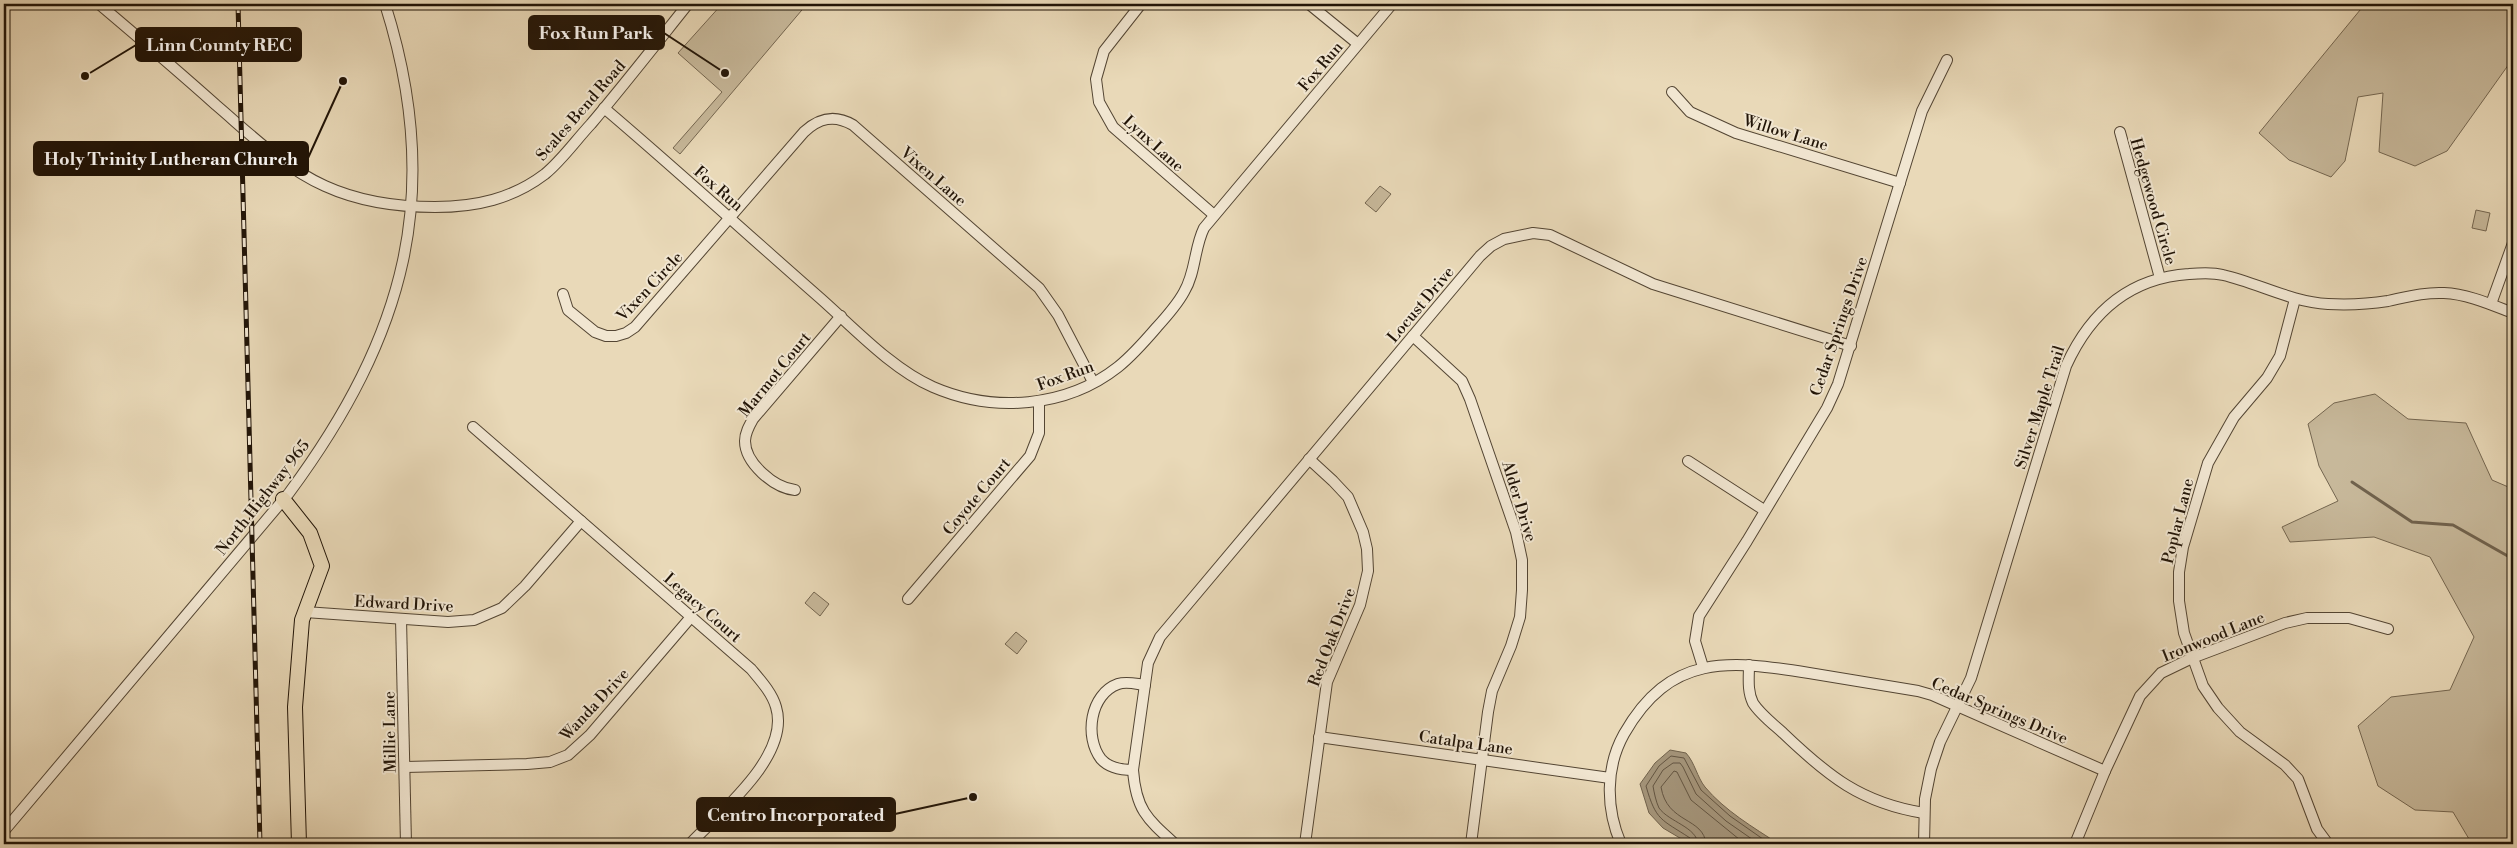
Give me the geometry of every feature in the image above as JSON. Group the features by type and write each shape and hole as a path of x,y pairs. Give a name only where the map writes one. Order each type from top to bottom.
{"main road":[{"path":"283,499 310,533 322,566 302,620 295,707 299,844"}],"street":[{"name":"Scales Bend Road","path":"99,4 292,168 341,192 370,200 412,206 477,205 498,200 519,190 546,172 604,108 688,4"},
{"name":"North Highway 965","path":"4,831 283,499 312,461 348,403 378,341 398,286 412,206 414,150 410,107 401,57 385,4"},
{"name":"Lynx Lane","path":"1141,4 1113,37 1104,51 1096,80 1099,102 1113,127 1214,215"},
{"path":"1309,4 1358,44"},
{"name":"Fox Run","path":"604,108 896,364 932,386 970,400 988,403 1039,401 1067,394 1093,382 1107,375 1130,356 1177,303 1190,278 1198,240 1214,215 1392,4"},
{"name":"Cedar Springs Drive","path":"1703,667 1696,641 1699,616 1826,408 1838,384 1922,111 1947,60"},
{"name":"Willow Lane","path":"1672,92 1690,112 1729,130 1900,183"},
{"name":"Vixen Lane","path":"730,218 814,123 823,119 844,120 853,125 1039,288 1058,315 1093,382"},
{"name":"Hedgewood Circle","path":"2120,132 2160,278"},
{"name":"Vixen Circle","path":"563,294 568,310 595,332 606,336 626,334 730,218"},
{"name":"Locust Drive","path":"1175,844 1156,828 1137,802 1133,770 1148,663 1160,637 1480,256 1491,246 1504,239 1533,233 1550,235 1653,284 1851,346"},
{"path":"2491,304 2513,243"},
{"name":"Silver Maple Trail","path":"1924,844 1924,813 1930,777 1937,751 1974,668 2066,366 2076,344 2089,325 2106,307 2126,293 2160,278 2202,273 2220,274 2295,299 2328,304 2358,304 2387,301 2417,294 2446,293 2491,304 2513,313"},
{"name":"Poplar Lane","path":"2295,299 2280,356 2267,378 2234,417 2208,463 2183,547 2179,572 2179,602 2184,633 2203,686 2218,708 2240,732 2286,764 2298,779 2318,829 2328,844"},
{"name":"Marmot Court","path":"795,490 782,488 752,462 746,450 745,437 753,419 841,316"},
{"name":"Alder Drive","path":"1413,336 1462,381 1516,532 1522,560 1520,617 1512,646 1492,691 1471,844"},
{"name":"Coyote Court","path":"908,599 1030,456 1039,433 1039,401"},
{"name":"Legacy Court","path":"472,427 751,669 766,688 777,708 777,730 771,751 761,769 690,844"},
{"name":"Red Oak Drive","path":"1305,844 1327,682 1360,605 1368,571 1363,532 1348,497 1334,481 1309,459"},
{"path":"1688,461 1764,510"},
{"name":"Edward Drive","path":"305,612 448,622 474,620 502,608 525,586 581,521"},
{"name":"Wanda Drive","path":"405,767 527,764 550,762 568,755 590,735 691,617"},
{"name":"Ironwood Lane","path":"2075,844 2105,771 2140,696 2161,673 2192,658 2285,623 2307,618 2349,618 2388,629"},
{"name":"Millie Lane","path":"401,619 406,844"},
{"name":"Cedar Springs Drive","path":"1620,844 1611,814 1610,778 1622,738 1644,706 1675,680 1703,667 1720,664 1749,665 1918,691 2105,771"},
{"path":"1749,665 1749,690 1753,702 1810,759 1848,788 1868,798 1905,810 1924,813"},
{"path":"1133,770 1114,768 1100,758 1092,735 1092,718 1098,702 1117,684 1145,685"},
{"name":"Catalpa Lane","path":"1319,737 1610,778"}],"shaded area":[{"path":"722,4 807,4 680,154 673,148 722,92 678,53"},
{"path":"2365,4 2511,4 2509,64 2447,151 2415,166 2379,152 2383,93 2358,97 2345,161 2331,177 2289,160 2259,133"},
{"path":"1380,186 1391,194 1376,212 1365,203"},
{"path":"2476,210 2490,213 2486,231 2472,228"},
{"path":"2375,394 2408,419 2466,423 2492,480 2513,489 2513,844 2464,844 2469,839 2453,812 2415,810 2378,786 2358,726 2391,697 2450,690 2474,637 2430,557 2374,537 2290,542 2282,527 2338,501 2319,466 2308,424 2334,403"},
{"path":"814,592 829,604 820,616 805,603"},
{"path":"1016,632 1027,641 1017,654 1005,644"}],"water":[{"path":"1670,750 1686,753 1692,761 1702,783 1721,803 1779,844 1690,844 1663,828 1649,813 1640,784 1655,763"}],"waterway":[{"path":"2352,482 2412,522 2453,525 2513,559"}],"railway":[{"path":"238,4 260,844"}],"place":[{"name":"Fox Run Park","path":"725,73"},
{"name":"Linn County REC","path":"85,76"},
{"name":"Holy Trinity Lutheran Church","path":"343,81"},
{"name":"Centro Incorporated","path":"973,797"}]}
